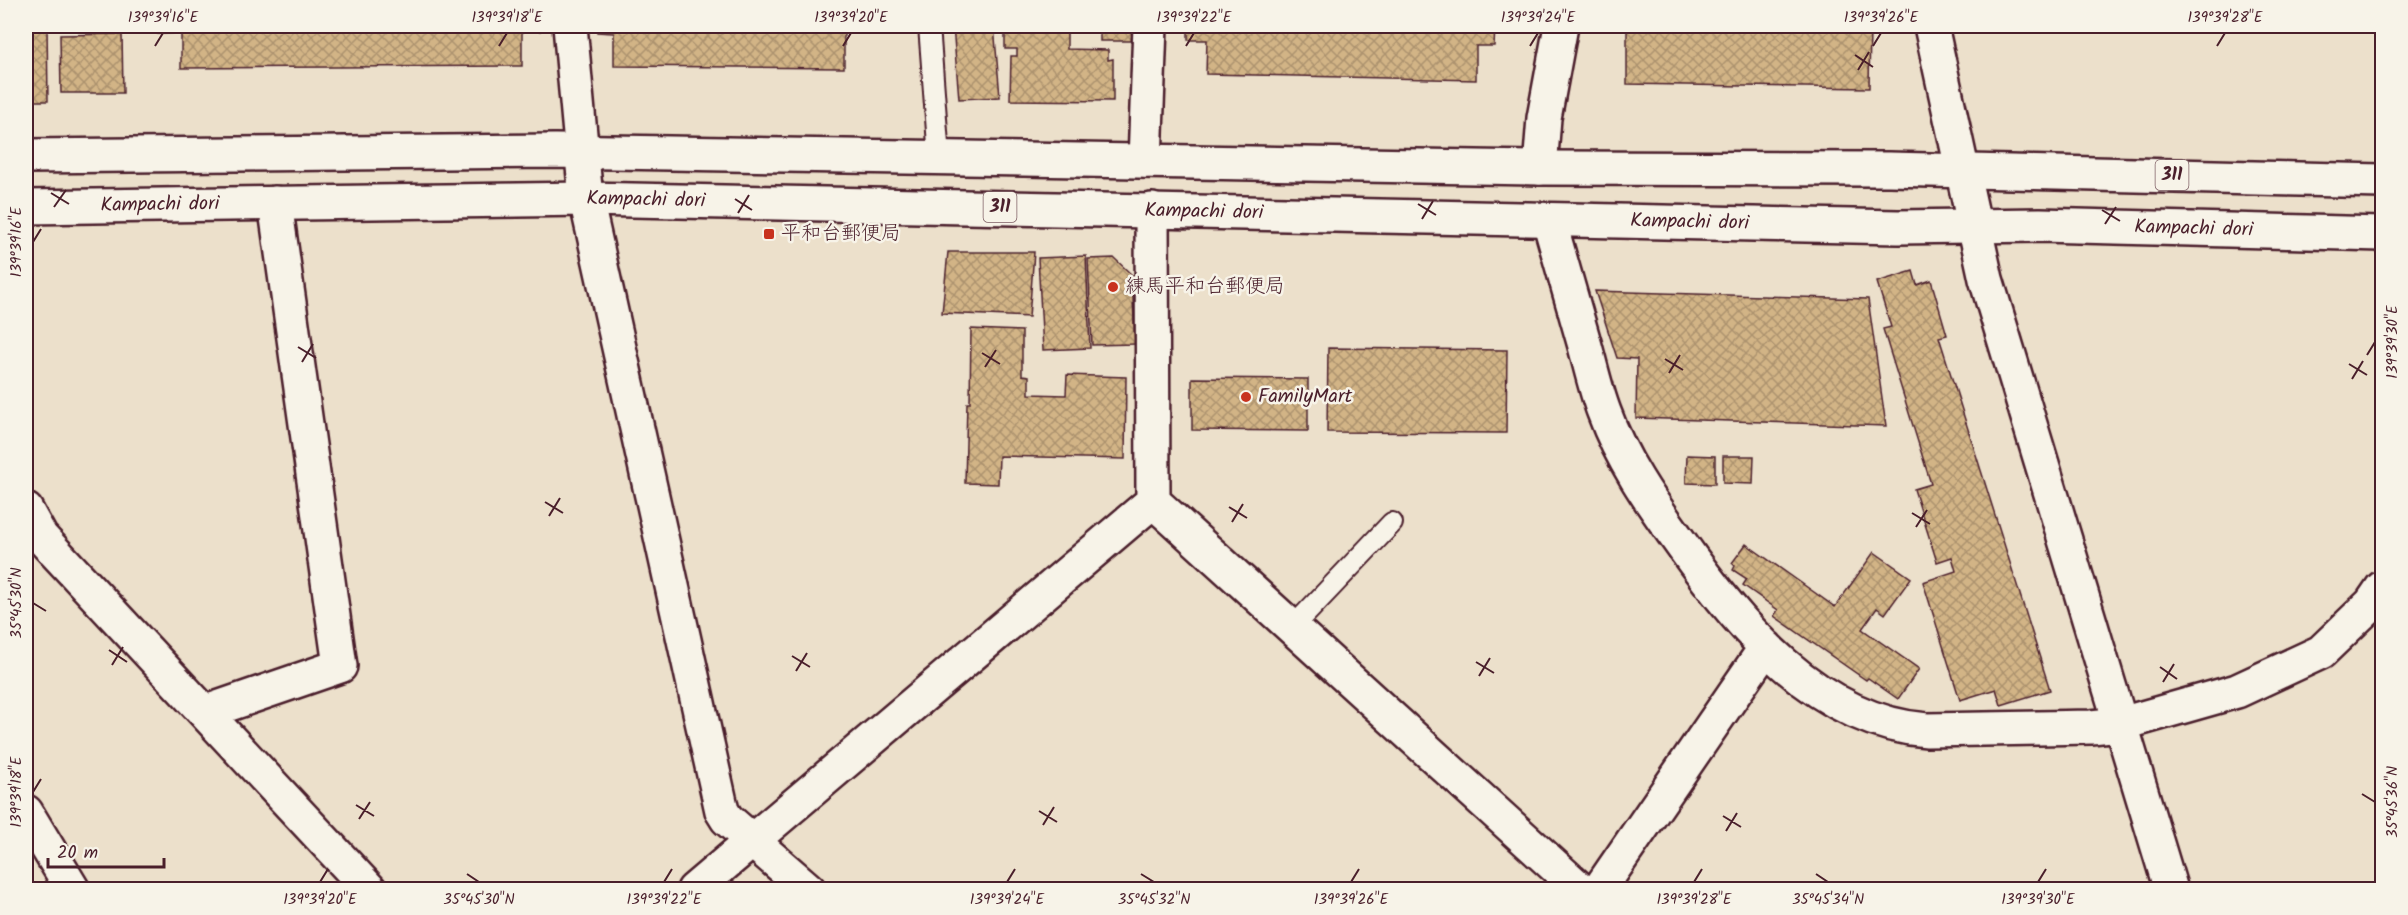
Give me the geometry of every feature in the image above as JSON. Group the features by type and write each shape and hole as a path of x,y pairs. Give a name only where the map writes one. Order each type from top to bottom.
{"street":[{"path":"570,26 586,199 722,811 727,819 809,890"},
{"path":"1145,161 1150,26"},
{"path":"1540,168 1544,118 1561,26"},
{"path":"1931,26 1986,279 2171,890"},
{"name":"311","path":"26,156 580,151 1540,168 1961,171 2382,180"},
{"name":"Kampachi dori","path":"26,207 586,199 1898,227 2040,225 2382,234"},
{"path":"206,712 340,666 276,202"},
{"path":"1152,210 1153,501 1581,890"},
{"path":"1549,220 1604,411 1618,444 1655,507 1696,565 1741,621 1766,647 1801,677 1840,704 1906,729 2079,727 2121,724 2237,691 2321,652 2371,604 2382,588"},
{"path":"694,890 1153,501"},
{"path":"31,529 206,712 370,890"},
{"path":"1599,890 1766,647"},
{"path":"26,812 73,890"}],"lane":[{"path":"929,26 939,158"},
{"path":"1293,627 1392,523"}],"building":[{"path":"26,26 47,26 48,101 26,101"},
{"path":"158,26 540,26 540,31 522,31 522,66 181,68 181,33 158,34"},
{"path":"597,26 844,26 844,68 614,66 614,33 597,32"},
{"path":"953,26 994,26 1000,97 959,99"},
{"path":"1005,26 1067,26 1067,49 1108,50 1108,60 1113,59 1113,101 1010,100 1011,56 1017,56 1017,49 1005,49"},
{"path":"1100,26 1138,26 1138,41 1100,41"},
{"path":"1188,26 1495,26 1494,46 1476,46 1476,80 1206,74 1207,40 1188,40"},
{"path":"1627,26 1870,26 1869,88 1627,84"},
{"path":"122,34 123,93 61,93 60,35"},
{"path":"948,252 1034,252 1029,317 942,313"},
{"path":"1086,256 1090,348 1043,350 1038,258"},
{"path":"1114,258 1132,275 1135,344 1092,345 1088,259"},
{"path":"1913,271 1917,285 1931,280 1947,335 1939,337 2050,690 2001,705 1996,689 1960,700 1923,582 1956,571 1952,557 1937,562 1914,489 1931,484 1883,329 1891,327 1877,282"},
{"path":"1595,291 1868,299 1886,426 1636,418 1637,359 1617,358"},
{"path":"971,329 1022,331 1022,375 1029,376 1029,394 1066,395 1067,375 1126,377 1125,459 999,456 998,484 965,483 967,403 970,403"},
{"path":"1328,348 1507,350 1506,433 1327,432"},
{"path":"1192,378 1308,379 1308,431 1192,430"},
{"path":"1687,455 1715,456 1715,484 1686,483"},
{"path":"1723,456 1754,456 1753,484 1723,483"},
{"path":"1746,544 1835,607 1874,552 1911,578 1885,614 1877,608 1862,629 1919,669 1898,699 1868,678 1866,680 1774,616 1778,610 1743,585 1747,579 1733,570 1735,566 1732,563"}],"place":[{"name":"平和台郵便局","path":"769,234"},
{"name":"練馬平和台郵便局","path":"1113,287"},
{"name":"FamilyMart","path":"1246,397"}]}
